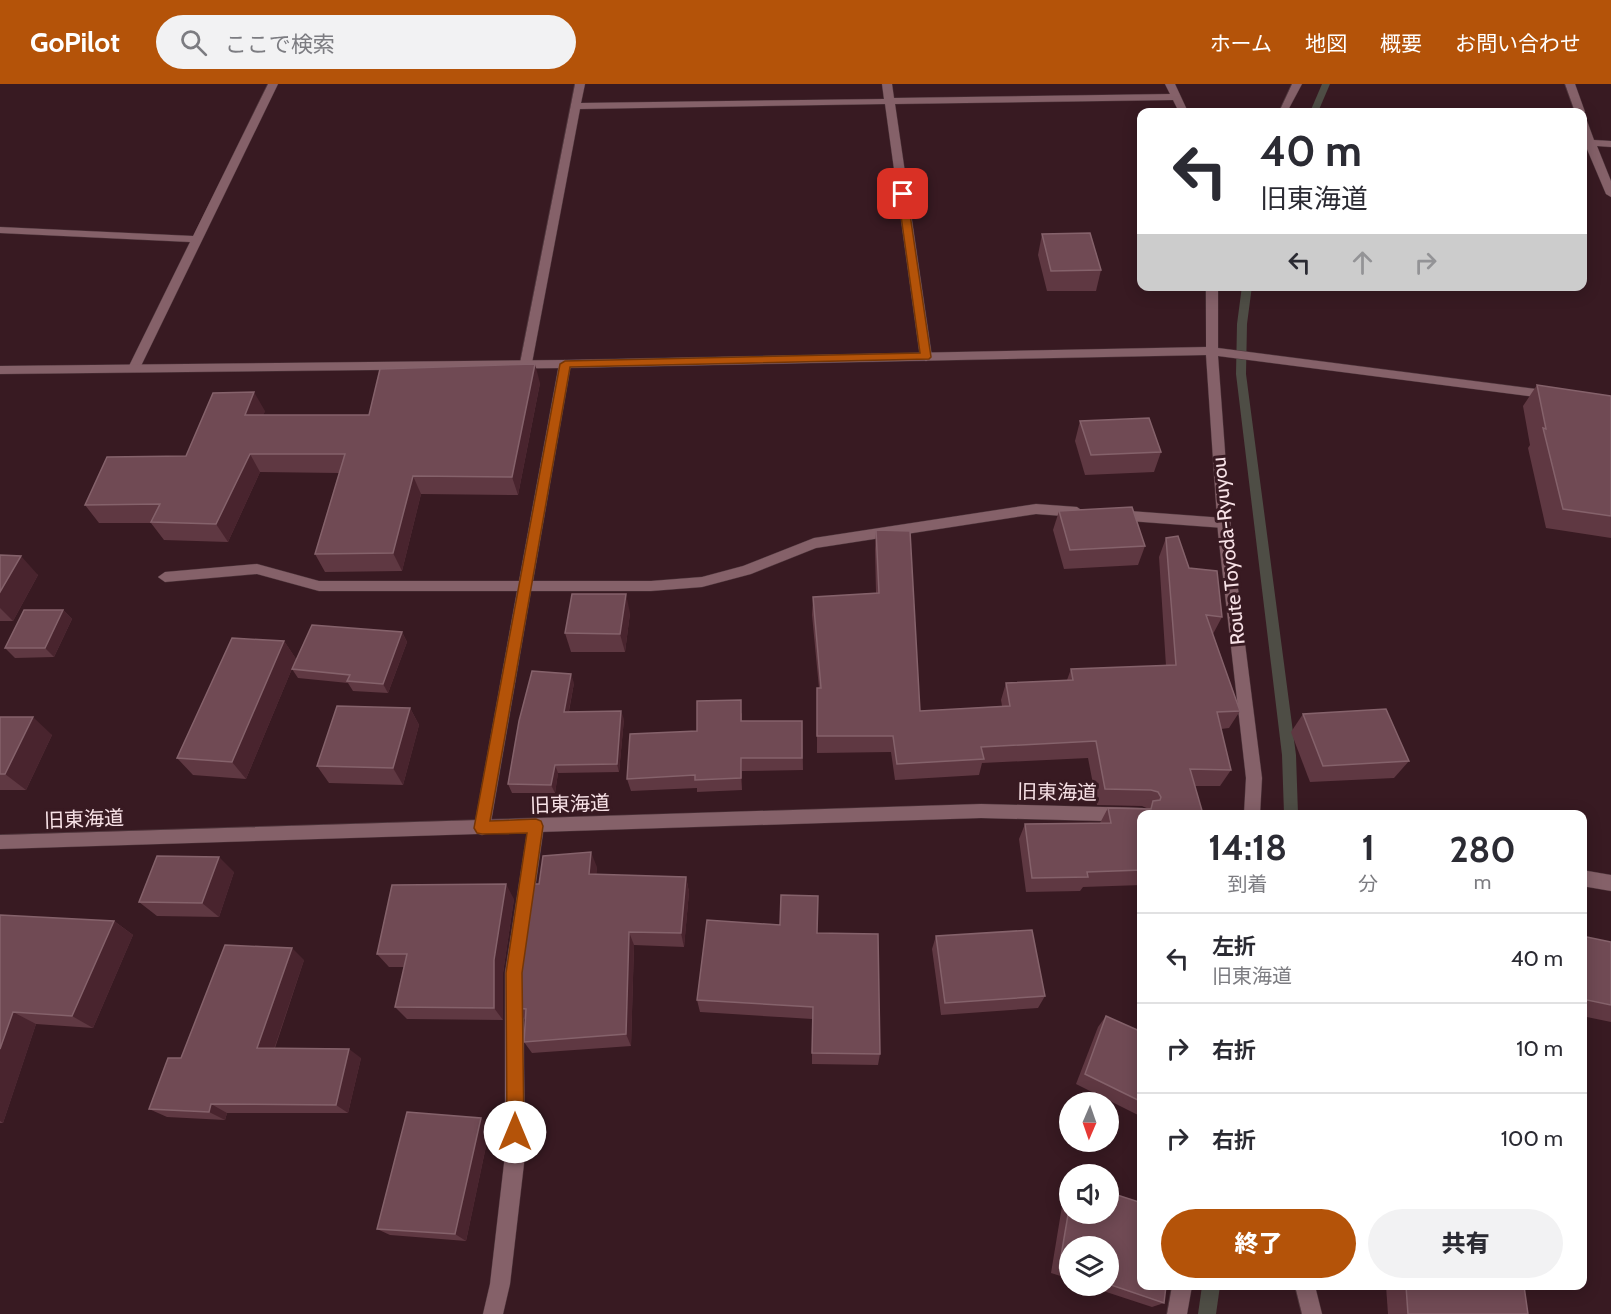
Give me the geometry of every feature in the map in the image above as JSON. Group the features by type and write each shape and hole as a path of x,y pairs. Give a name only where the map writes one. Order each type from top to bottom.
{"street":[{"path":"134,368 273,84"},
{"path":"526,363 580,84"},
{"path":"887,84 926,357"},
{"path":"1170,84 1181,108"},
{"path":"1285,108 1297,84"},
{"path":"1570,84 1579,108"},
{"path":"576,106 1176,97"},
{"path":"1587,136 1611,194"},
{"path":"1589,142 1611,144"},
{"path":"0,230 197,239"},
{"name":"Route Toyoda-Ryuyou","path":"1212,291 1210,351 1224,523 1254,778 1252,810"},
{"path":"0,369 565,364 1210,351 1564,397"},
{"path":"482,828 565,364"},
{"path":"165,578 257,569 319,586 651,586 702,582 746,570 814,543 1036,509 1224,523"},
{"name":"旧東海道","path":"0,842 981,811 1137,815"},
{"path":"493,1314 500,1284 515,1155 514,973 536,826"},
{"path":"1587,879 1611,883"},
{"path":"1177,1314 1181,1290"},
{"path":"1306,1290 1312,1314"}],"building":[{"path":"1090,233 1101,270 1051,271 1042,234"},
{"path":"535,364 512,477 413,476 393,553 315,554 345,454 250,454 216,524 151,522 160,504 85,505 107,457 186,456 213,393 254,392 245,415 369,415 380,369"},
{"path":"1537,385 1611,396 1611,516 1563,509 1543,428 1546,429"},
{"path":"1149,418 1161,452 1091,455 1080,421"},
{"path":"1132,507 1145,546 1070,550 1059,511"},
{"path":"876,530 910,531 920,711 1010,706 1006,683 1073,680 1071,669 1176,665 1166,538 1178,536 1189,568 1217,571 1222,617 1206,615 1240,711 1217,712 1231,770 1190,769 1202,810 1137,810 1137,870 1087,872 1088,877 1032,878 1025,824 1111,823 1108,808 1151,809 1153,801 1160,800 1161,797 1158,792 1151,790 1105,789 1096,741 981,747 984,759 897,764 893,736 817,736 817,688 821,688 813,597 879,593"},
{"path":"0,555 21,556 0,592"},
{"path":"572,594 626,594 620,634 565,633"},
{"path":"24,610 63,610 45,648 5,648"},
{"path":"312,625 402,632 383,684 347,681 350,675 292,669"},
{"path":"232,638 284,641 232,762 177,758"},
{"path":"532,671 571,674 564,712 621,711 617,764 555,765 551,785 508,784 519,721"},
{"path":"741,700 741,721 802,721 802,758 741,758 741,778 695,780 695,775 627,779 630,734 697,731 697,701"},
{"path":"337,706 410,708 393,768 317,766"},
{"path":"1386,709 1409,761 1323,766 1303,714"},
{"path":"0,717 33,717 5,774 0,774"},
{"path":"591,852 589,874 686,877 681,933 629,932 626,1034 524,1042 526,1009 517,1008 517,960 528,884 539,884 543,856"},
{"path":"157,856 219,857 202,903 139,902"},
{"path":"506,884 494,960 494,1008 395,1007 407,954 377,954 392,885"},
{"path":"781,895 818,896 817,933 878,934 880,1054 812,1053 813,1007 697,1000 707,920 780,925"},
{"path":"0,915 114,921 72,1016 13,1012 0,1049"},
{"path":"1032,930 1045,996 945,1003 936,936"},
{"path":"1587,937 1611,942 1611,1005 1587,1000"},
{"path":"225,945 292,948 257,1048 349,1049 336,1105 211,1104 209,1112 149,1109 168,1058 181,1058"},
{"path":"1106,1016 1137,1030 1137,1100 1085,1074"},
{"path":"407,1112 481,1118 455,1234 377,1229"},
{"path":"1119,1196 1137,1201 1137,1290 1166,1290 1164,1303 1119,1288 1119,1236 1064,1236 1066,1224 1119,1224"},
{"path":"1406,1290 1525,1290 1528,1314 1408,1314"}],"waterway":[{"path":"1316,108 1326,84"},
{"path":"1246,291 1242,324 1241,374 1289,755 1291,810"},
{"path":"1207,1314 1210,1290"}],"route":[{"path":"515,1132 514,973 536,826 482,828 565,364 926,357 903,194"}]}
